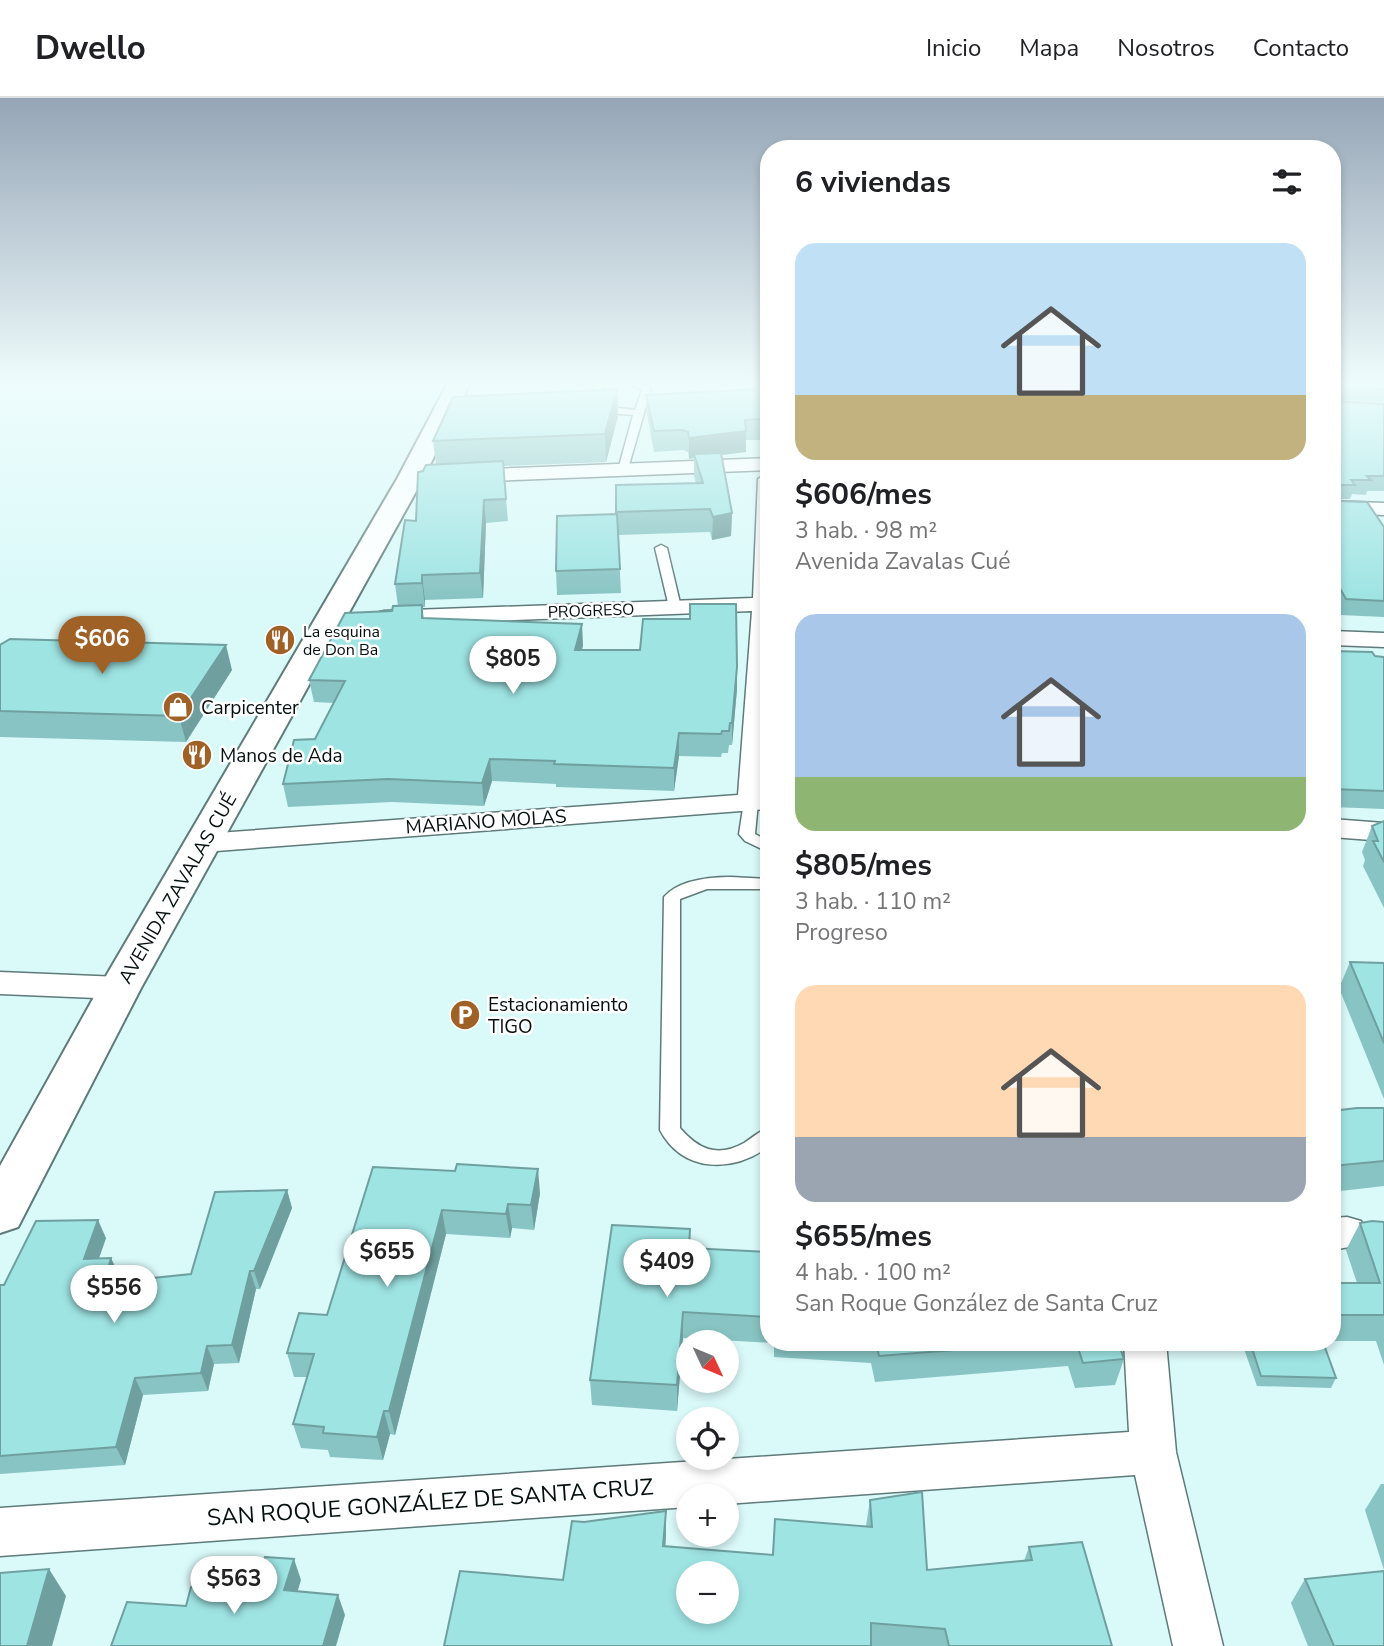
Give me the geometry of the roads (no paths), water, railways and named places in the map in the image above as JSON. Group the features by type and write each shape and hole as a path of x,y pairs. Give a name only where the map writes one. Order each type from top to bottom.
{"main road":[{"name":"AVENIDA ZAVALAS CUÉ","path":"0,1212 120,988 330,620 432,478 439,453"}],"street":[{"path":"432,478 760,464"},
{"path":"1341,508 1384,509"},
{"name":"PROGRESO","path":"330,620 760,604"},
{"path":"1341,638 1384,640"},
{"name":"MARIANO MOLAS","path":"204,843 760,801"},
{"path":"1341,829 1384,832"},
{"path":"0,983 120,988"},
{"path":"1146,1351 1153,1451 1198,1646"},
{"name":"SAN ROQUE GONZÁLEZ DE SANTA CRUZ","path":"0,1532 1153,1451"}],"lane":[{"path":"623,470 627,453"},
{"path":"661,548 675,607"},
{"path":"760,801 747,834 760,843"},
{"path":"760,883 721,881 688,886 672,897 670,1130 690,1151 723,1159 753,1150 760,1143"}],"place":[{"name":"La esquina de Don Ba","path":"280,640"},
{"name":"Carpicenter","path":"178,707"},
{"name":"Manos de Ada","path":"197,755"},
{"name":"Estacionamiento TIGO","path":"465,1015"}]}
